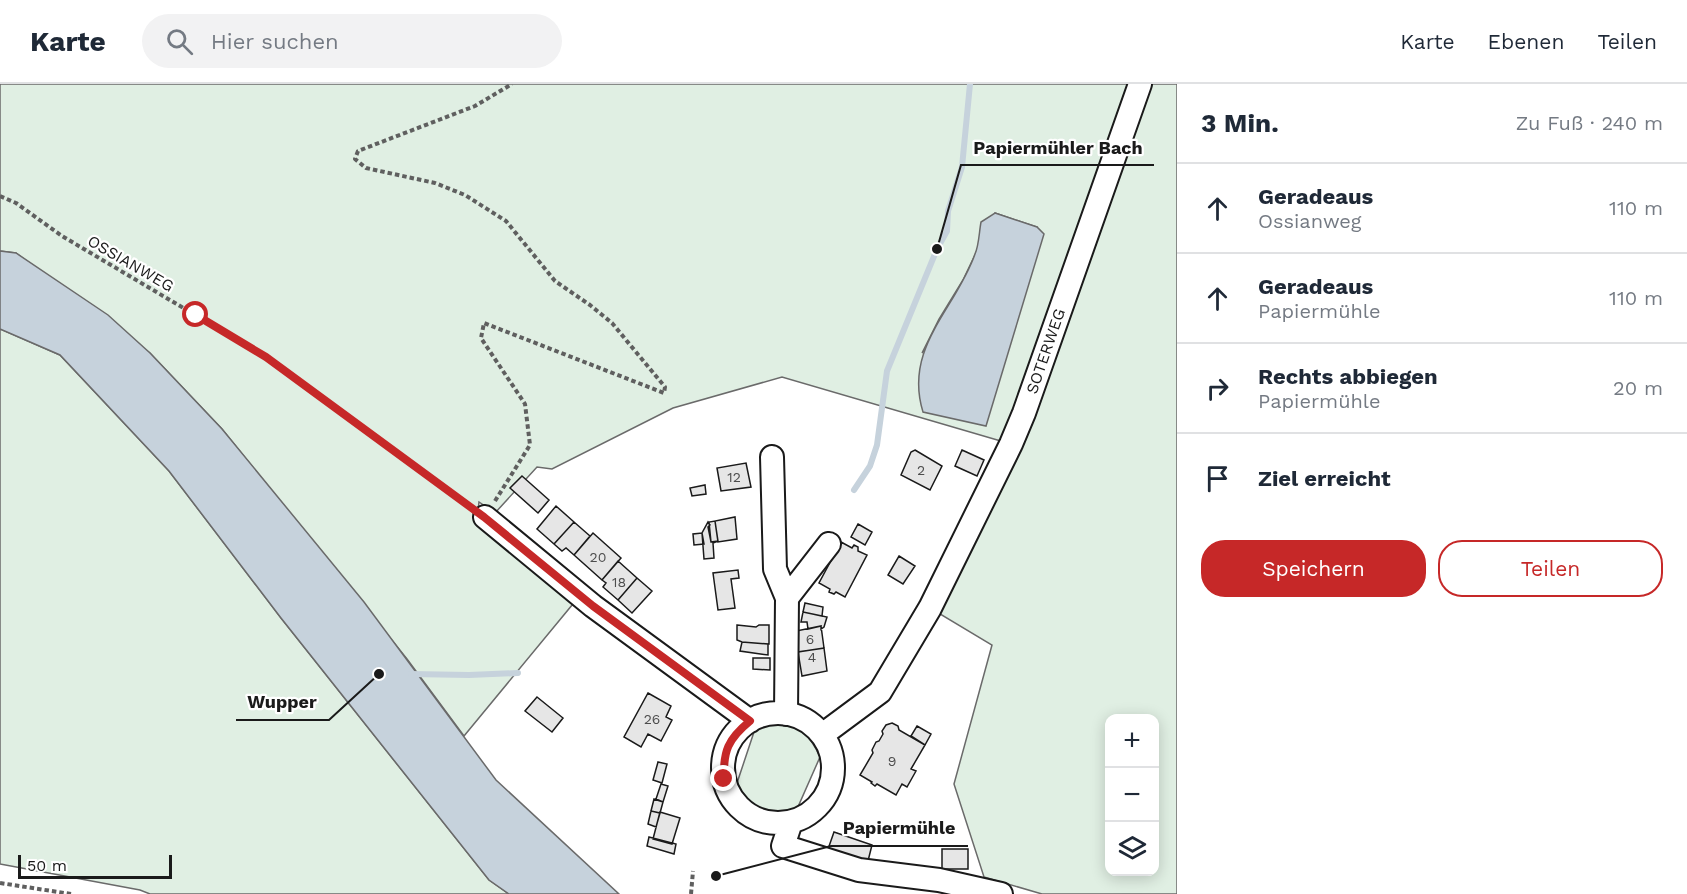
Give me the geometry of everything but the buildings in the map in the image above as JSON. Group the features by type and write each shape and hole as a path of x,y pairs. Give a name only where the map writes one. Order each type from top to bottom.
{"street":[{"name":"SOTERWEG","path":"822,735 880,692 930,608 1011,444 1140,84"},
{"path":"771,457 775,568 787,598 786,714"},
{"path":"484,517 593,606 750,721"},
{"path":"787,598 829,544"},
{"path":"767,714 786,714 806,721 822,735 832,760 830,787 821,802 807,815 791,822 773,823 756,818 741,809 730,795 724,779 724,763 728,746 737,732 750,721 767,714"},
{"path":"791,822 783,846 859,870 939,880 1001,894"}],"path":[{"path":"484,517 530,445 525,405 481,338 484,323 664,393 665,387 612,323 555,281 506,221 465,195 435,183 366,168 355,159 358,151 475,106 513,84"},
{"name":"OSSIANWEG","path":"0,196 16,203 62,237 266,357 484,517"},
{"path":"692,894 693,871"},
{"path":"0,883 71,894"}],"green space":[{"path":"0,84 1177,84 1177,894 1042,894 984,877 954,784 992,645 930,608 1011,444 782,377 673,408 552,469 537,467 495,513 479,502 477,519 577,599 464,736 407,659 222,429 150,353 16,253 0,251","holes":["995,213 1037,227 922,353 939,319 963,280"]},
{"path":"0,329 60,355 169,471 281,618 489,880 509,894 150,894 140,890 0,864"},
{"path":"777,723 804,733 820,757 797,809 787,811 769,811 755,806 736,786 756,726"}],"shaded area":[{"path":"995,213 1037,227 1044,234 986,426 923,412 919,389 920,368 934,329 966,274 976,250 981,222"},
{"path":"0,251 16,253 108,315 150,353 222,429 364,602 496,780 619,894 509,894 489,880 281,618 169,471 60,355 0,329"}],"waterway":[{"path":"854,490 870,466 877,445 887,371 937,249 947,231 948,211 962,167 970,84"},
{"path":"411,674 518,673"}],"place":[{"name":"Papiermühler Bach","path":"937,249"},
{"name":"Wupper","path":"379,674"},
{"name":"Papiermühle","path":"716,876"}],"route":[{"path":"196,315 266,357 484,517 593,606 750,721 737,732 728,746 724,763 724,779"}]}
